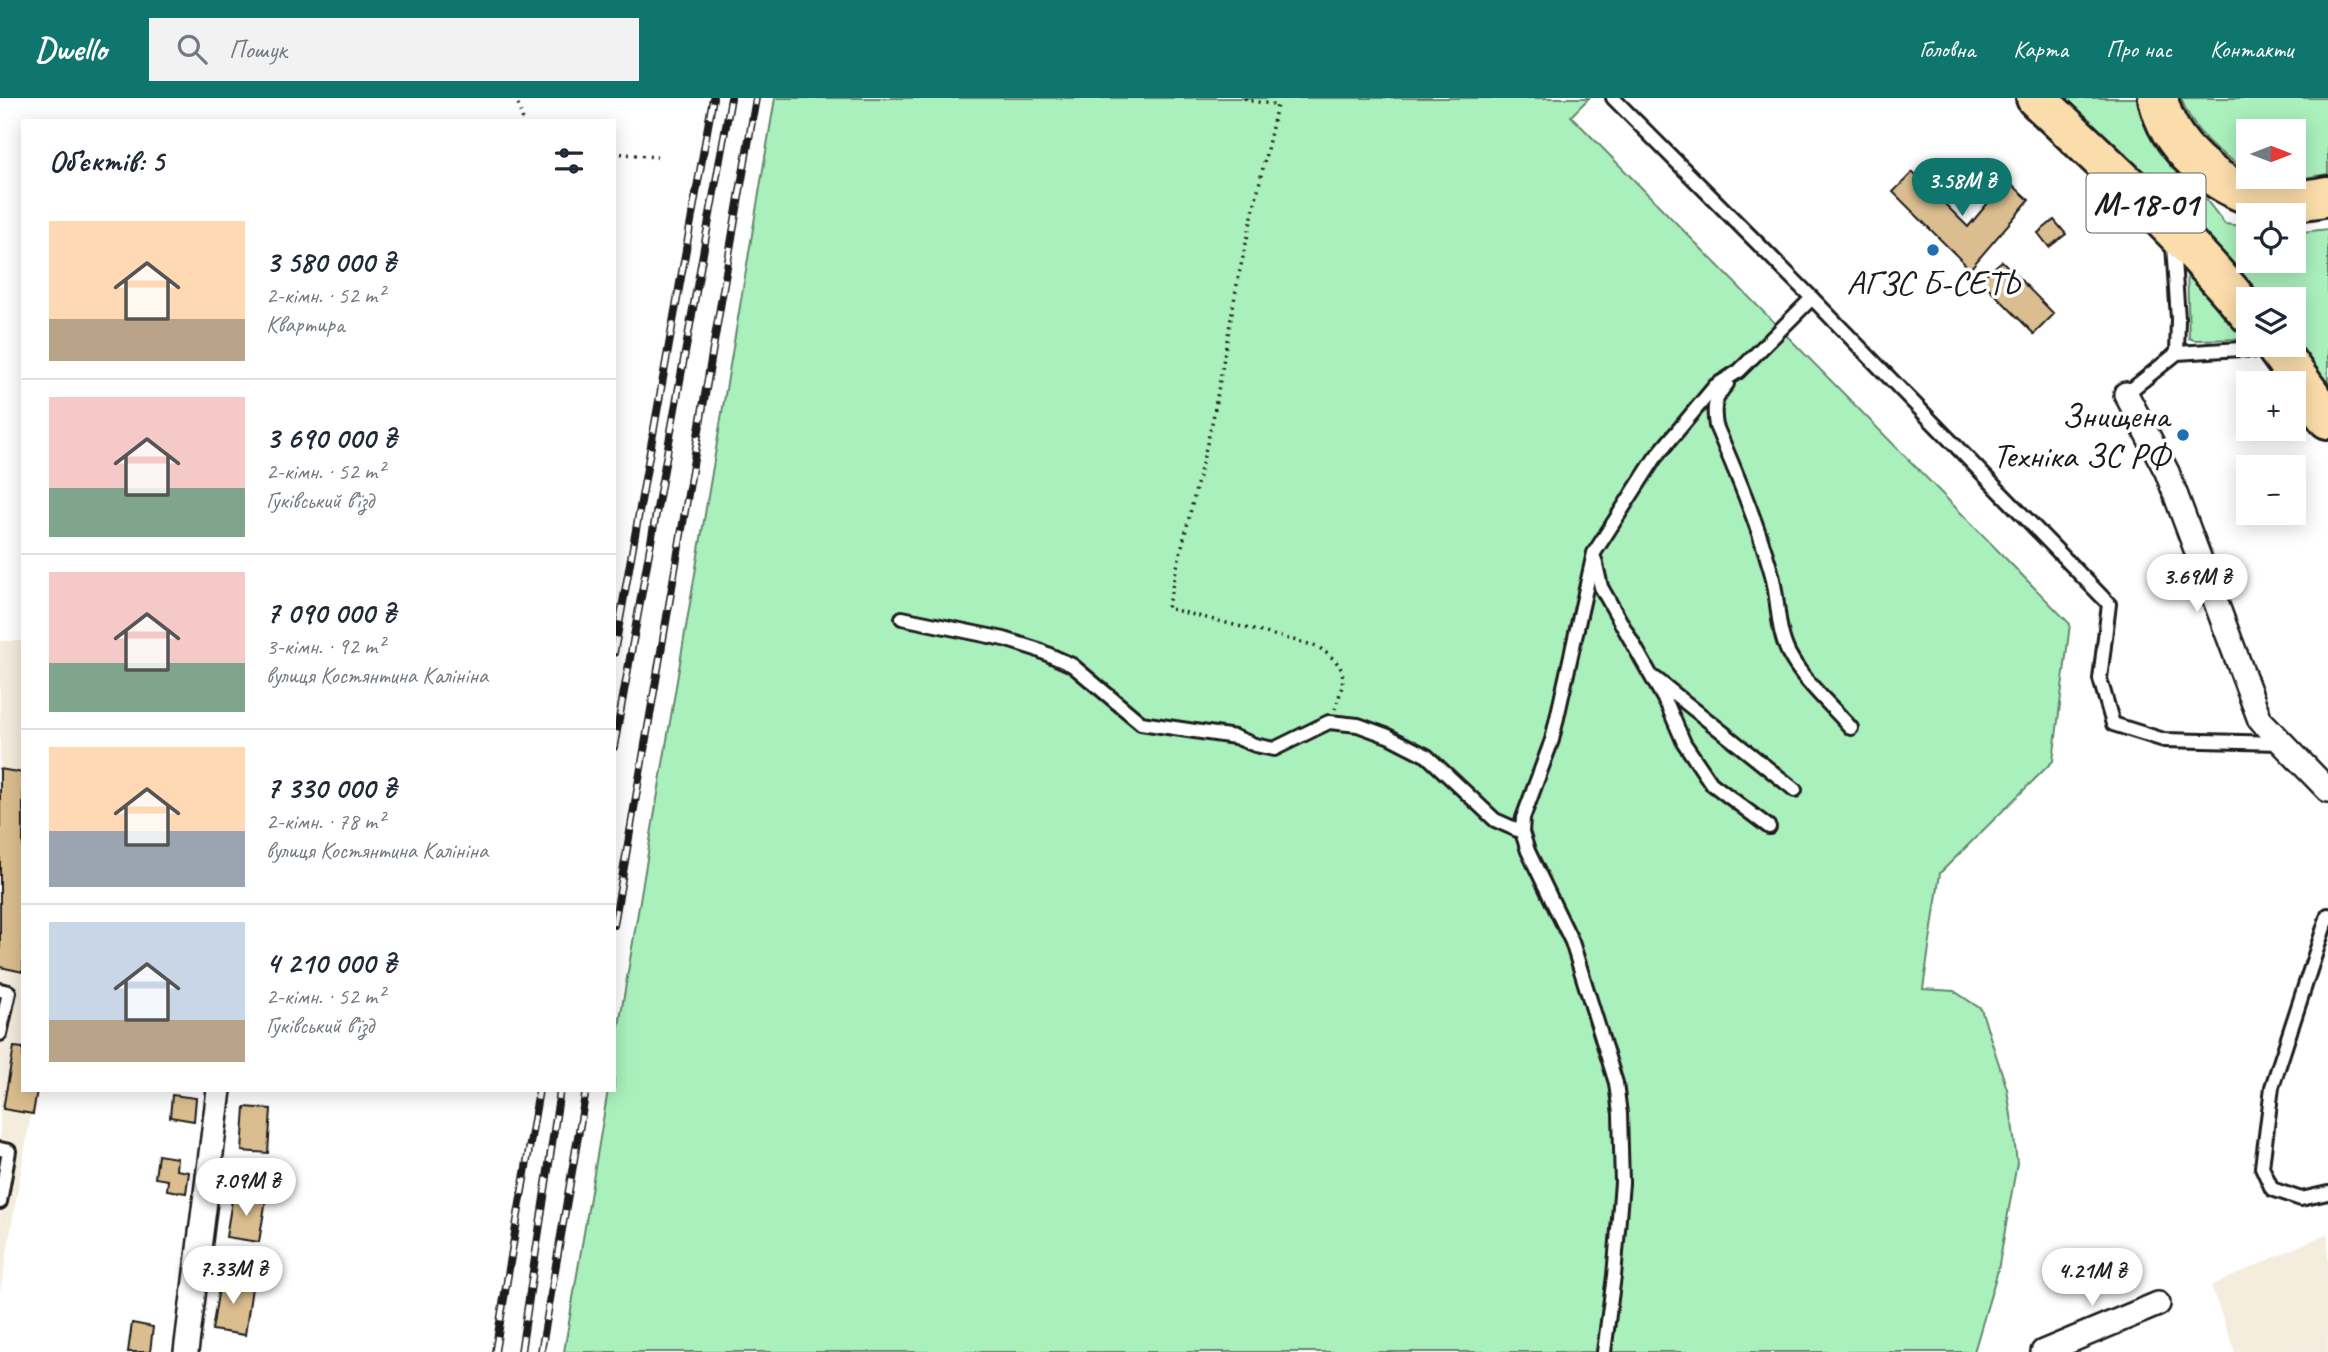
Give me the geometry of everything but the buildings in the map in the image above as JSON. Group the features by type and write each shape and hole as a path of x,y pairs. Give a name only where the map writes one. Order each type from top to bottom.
{"highway":[{"name":"М-18-01","path":"2036,98 2169,224 2236,298"},
{"path":"2158,98 2175,137 2199,166 2230,187 2265,199 2302,201 2328,196"},
{"path":"2283,357 2328,419"}],"street":[{"path":"2126,394 2166,472 2260,720 2328,790"},
{"path":"186,1352 219,1092"},
{"path":"2043,1352 2158,1304"}],"lane":[{"path":"1613,98 1812,298 2109,604 2100,679 2113,724 2164,740 2280,743"},
{"path":"2169,224 2177,288 2177,353"},
{"path":"1812,298 1718,394 1714,412 1716,426 1758,529 1773,575 1782,637 1790,655 1804,674 1851,728"},
{"path":"2126,394 2177,353 2236,349"},
{"path":"1604,1352 1622,1183 1620,1114 1616,1083 1572,942 1528,851 1522,832 1523,818 1555,730 1594,552 1656,458 1715,386 1739,371"},
{"path":"1594,552 1601,587 1668,706 1684,743 1711,783 1769,827"},
{"path":"902,618 1004,639 1036,649 1072,665 1141,723 1234,737 1274,749 1329,722 1358,725 1388,736 1427,756 1496,820 1522,832"},
{"path":"1651,675 1795,790"},
{"path":"2328,915 2272,1087 2262,1167 2273,1189 2301,1199 2328,1193"},
{"path":"0,990 9,992 0,1034"},
{"path":"0,1149 9,1151 0,1202"}],"path":[{"path":"516,98 522,119"},
{"path":"1245,98 1277,105 1238,278 1213,419 1167,608 1317,646 1338,661 1344,682 1329,722"},
{"path":"616,153 657,157"}],"shaded area":[{"path":"0,641 21,641 21,1092 35,1092 0,1293"},
{"path":"2328,1233 2328,1352 2235,1352 2211,1286"}],"green space":[{"path":"775,98 1589,98 1571,116 2070,624 2053,761 1940,873 1923,989 1954,991 1981,1009 2007,1089 2012,1122 2017,1163 1998,1270 1974,1352 564,1352 608,1092 616,1092 616,1043"},
{"path":"2034,98 2145,98 2155,134 2225,224 2236,225 2236,273 2306,273 2306,232 2328,229 2328,388 2306,357 2306,287 2247,287"},
{"path":"2181,98 2328,98 2328,174 2306,178 2306,119 2236,119 2236,163 2208,141 2186,110"},
{"path":"2187,268 2236,326 2236,339 2189,338"}],"railway":[{"path":"616,642 713,98"},
{"path":"616,736 731,98"},
{"path":"616,913 756,98"},
{"path":"495,1352 539,1092"},
{"path":"521,1352 560,1092"},
{"path":"541,1352 586,1092"}],"place":[{"name":"АГЗС Б-СЕТЬ","path":"1933,250"},
{"name":"Знищена Техніка ЗС РФ","path":"2183,435"}]}
